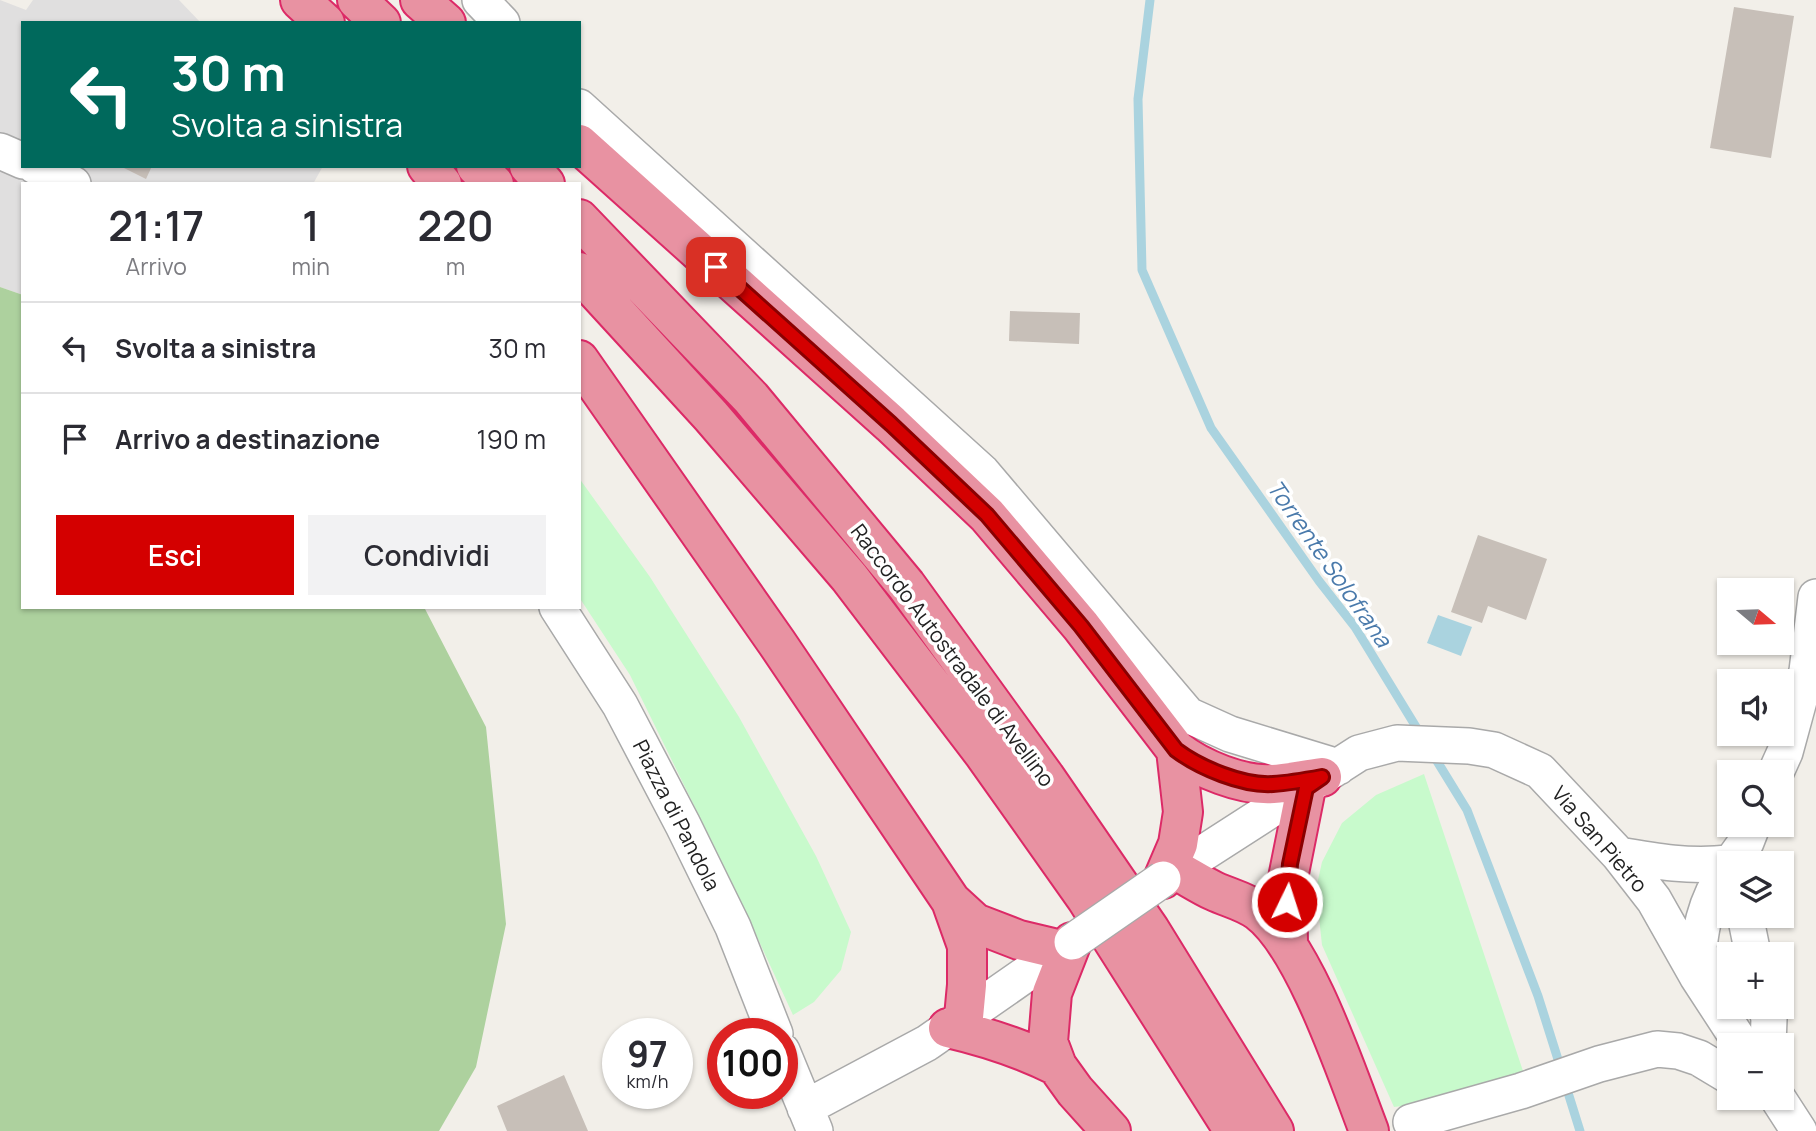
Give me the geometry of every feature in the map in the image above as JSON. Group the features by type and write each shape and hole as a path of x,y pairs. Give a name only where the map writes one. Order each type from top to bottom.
{"highway":[{"path":"269,0 289,21"},
{"path":"300,0 323,21"},
{"path":"357,0 379,21"},
{"path":"420,0 444,21"},
{"path":"581,146 891,424 987,515 1081,626 1176,750 1187,759 1223,776 1270,784 1322,777 1287,883 1288,944"},
{"path":"429,168 440,182"},
{"path":"477,168 492,182"},
{"path":"531,168 543,182"},
{"name":"Raccordo Autostradale di Avellino","path":"581,221 751,398 906,585 1045,777 1150,930 1274,1131"},
{"name":"Raccordo Autostradale di Avellino","path":"581,274 711,416 866,599 984,754 1086,898 1234,1131"},
{"path":"581,363 754,609 951,901 975,923 999,933 1066,946 1052,993 1048,1042 1057,1066 1075,1091 1111,1131"},
{"path":"1176,750 1183,812 1170,875 1245,902 1261,913 1288,944 1319,1007 1369,1131"},
{"path":"951,901 967,946 967,985 956,1023 1057,1066"}],"street":[{"path":"480,0 500,21"},
{"path":"581,109 982,472 1188,715 1322,777"},
{"path":"0,151 21,160"},
{"path":"39,168 68,182"},
{"path":"1781,760 1807,671 1816,597"},
{"name":"Piazza di Pandola","path":"558,609 620,705 677,813 733,927 769,1018"},
{"name":"Via San Pietro","path":"810,1119 927,1043 1170,875 1359,753 1397,743 1469,746 1494,750 1540,771 1619,855 1654,900 1697,976 1734,1033"},
{"path":"1619,855 1696,866 1717,860"},
{"path":"1717,884 1699,935 1697,976 1717,967"},
{"path":"1411,1122 1521,1091 1599,1064 1657,1049 1678,1051 1699,1058 1717,1069"},
{"path":"798,1090 810,1119"}],"shaded area":[{"path":"0,0 26,10 33,0 179,0 199,21 21,21 21,168 322,168 314,182 21,182 21,294 0,287"}],"green space":[{"path":"0,287 21,294 21,609 425,609 486,727 506,924 476,1067 439,1131 0,1131"},
{"path":"581,481 650,577 739,717 816,856 851,932 841,970 814,1002 793,1015 734,887 630,675 581,600"},
{"path":"1424,774 1526,1080 1494,1094 1394,1107 1322,945 1316,889 1322,862 1342,823 1376,795"}],"water":[{"path":"1438,615 1472,627 1461,656 1427,643"}],"building":[{"path":"1734,7 1794,16 1771,158 1710,148"},
{"path":"124,168 151,168 146,179"},
{"path":"1010,311 1080,313 1079,344 1009,341"},
{"path":"1478,535 1547,559 1526,620 1488,606 1482,623 1451,612"},
{"path":"564,1075 588,1131 507,1131 497,1106"}],"waterway":[{"name":"Torrente Solofrana","path":"1150,0 1138,99 1142,270 1211,428 1319,581 1355,627 1421,735"},
{"name":"Torrente Solofrana","path":"1432,753 1467,810 1538,996 1561,1069"},
{"name":"Torrente Solofrana","path":"1565,1083 1580,1131"}],"route":[{"path":"716,267 891,424 987,515 1081,626 1176,750 1187,759 1223,776 1270,784 1322,777 1306,788 1290,864 1287,902"}]}
